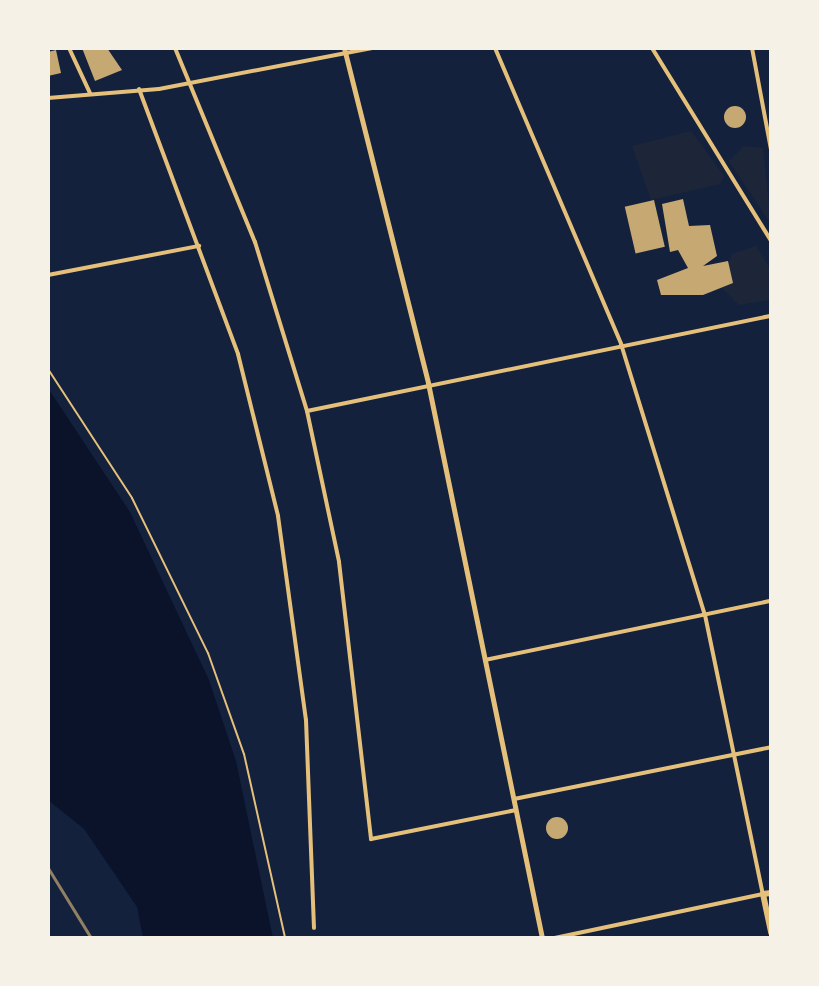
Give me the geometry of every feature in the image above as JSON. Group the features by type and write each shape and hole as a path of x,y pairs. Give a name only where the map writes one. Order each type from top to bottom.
{"main road":[{"path":"767,894 771,933"}],"street":[{"path":"69,48 90,93"},
{"path":"175,48 193,83 255,242 307,411 339,562 371,839 516,810"},
{"path":"48,98 193,83 345,50 372,48"},
{"path":"495,48 621,344 705,615 767,894 555,938"},
{"path":"652,48 771,241"},
{"path":"752,48 771,150"},
{"path":"345,50 428,383 542,938"},
{"path":"139,89 241,361 281,532 306,720 314,928"},
{"path":"48,275 199,246"},
{"path":"307,411 428,383 771,316"},
{"path":"485,660 771,601"},
{"path":"514,799 771,747"}],"path":[{"path":"48,369 132,498 213,665 249,773 285,938"}],"shaded area":[{"path":"691,131 724,176 720,184 651,200 632,146"},
{"path":"744,146 763,148 771,224 729,161"},
{"path":"756,246 771,270 771,300 739,305 720,286 732,254"},
{"path":"48,388 130,512 209,680 236,761 273,938 143,938 137,907 84,829 48,800"}],"building":[{"path":"82,48 107,48 122,70 95,81"},
{"path":"56,50 61,73 48,76 48,52"},
{"path":"731,106 739,106 746,117 739,128 731,128 724,121 724,113"},
{"path":"683,199 689,226 710,225 717,256 703,266 728,261 733,283 703,295 661,295 657,280 688,268 678,250 670,252 662,204"},
{"path":"654,200 665,247 636,254 625,207"},
{"path":"553,817 561,817 568,828 561,839 553,839 546,832 546,824"}],"railway":[{"path":"48,868 91,938"}]}
